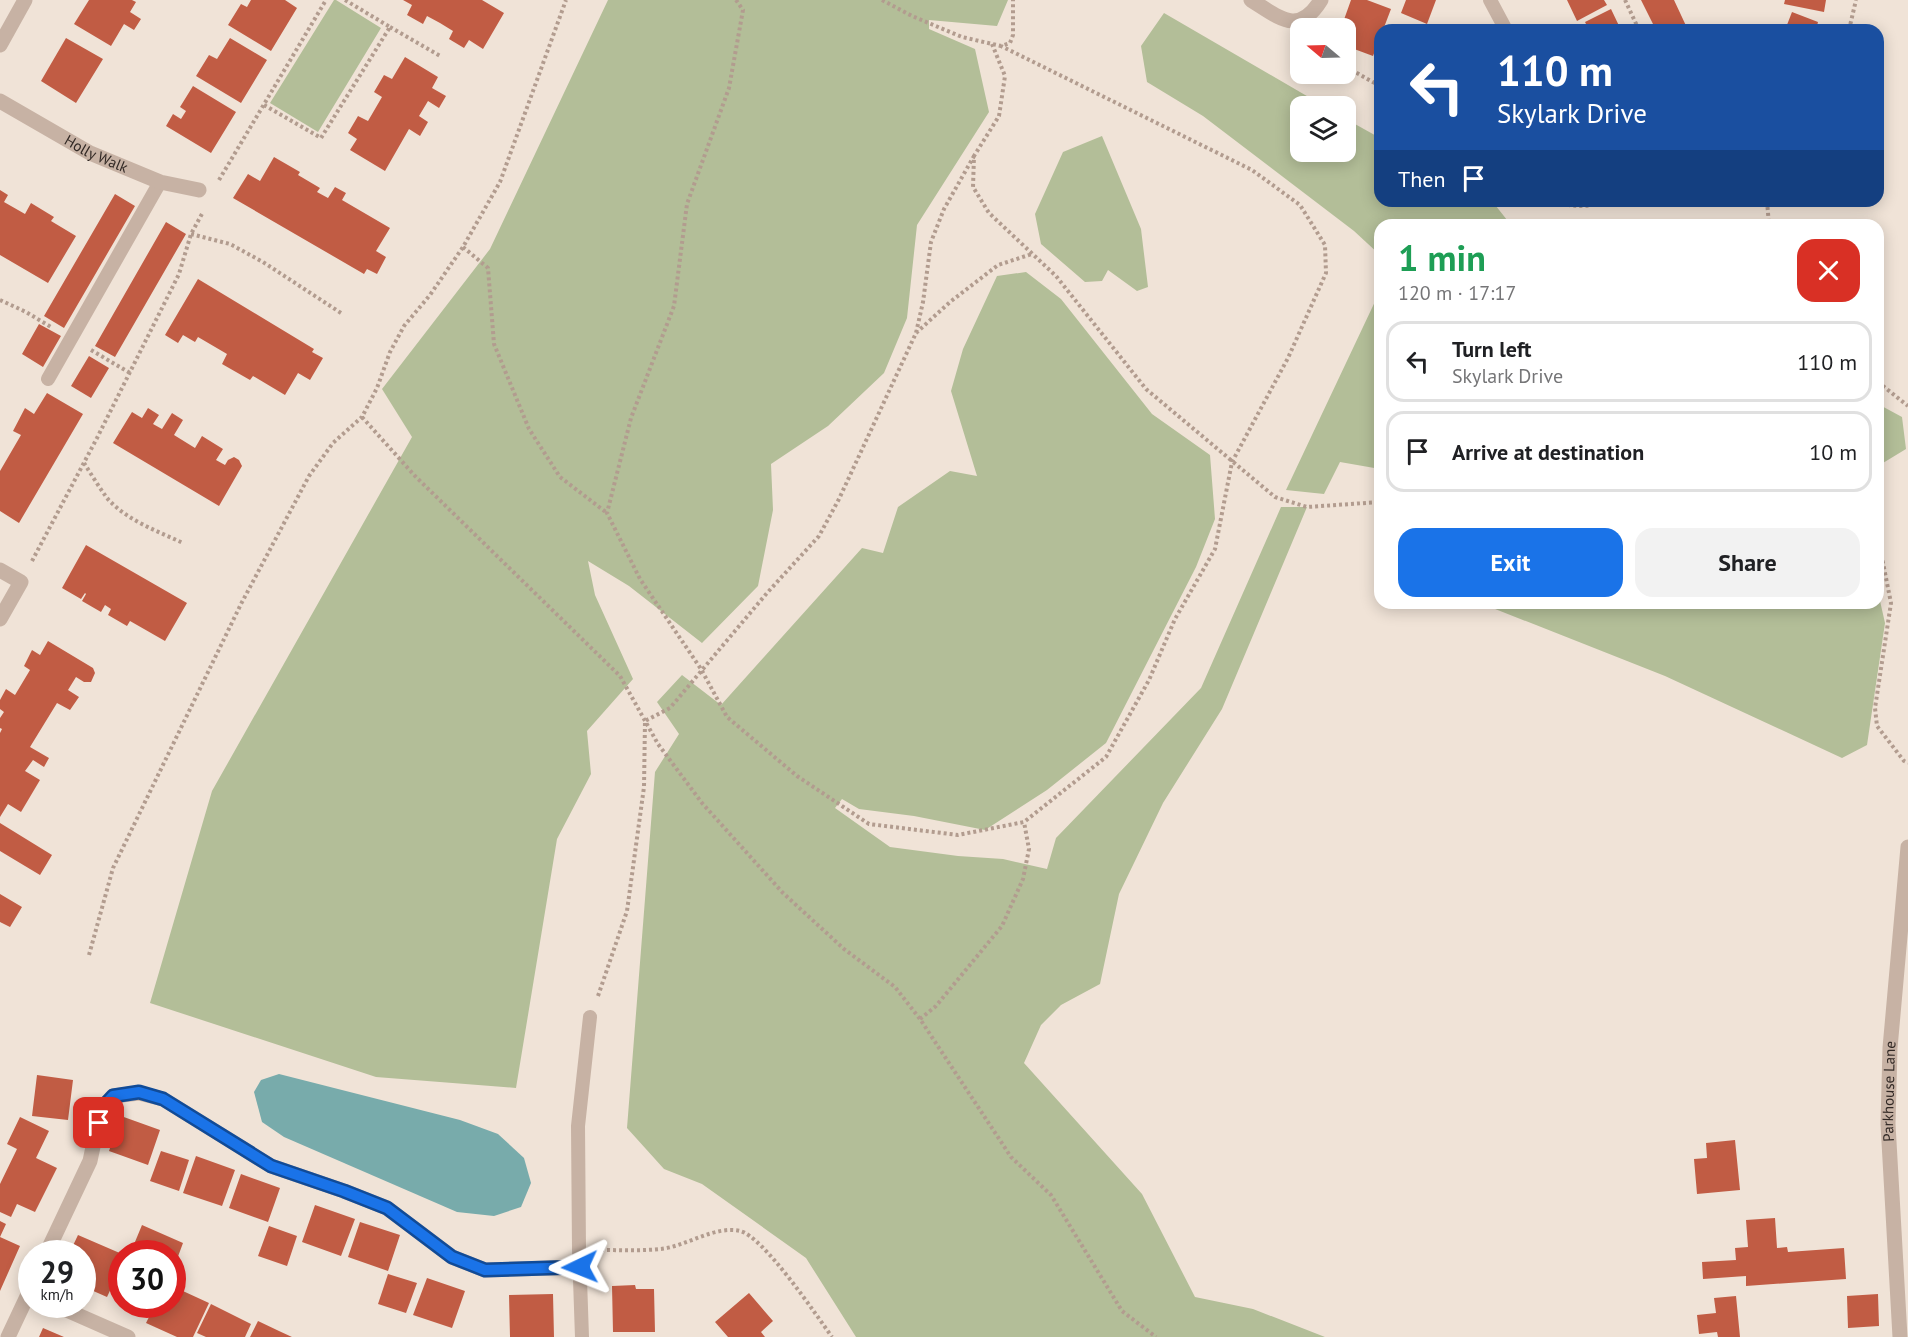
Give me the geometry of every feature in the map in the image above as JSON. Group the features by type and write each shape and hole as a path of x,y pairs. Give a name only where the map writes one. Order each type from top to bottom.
{"street":[{"path":"0,45 26,0"},
{"path":"1251,0 1284,20 1295,22 1305,19 1321,0"},
{"name":"Holly Walk","path":"0,101 90,153 160,182 204,194"},
{"path":"0,570 21,582 0,619"},
{"name":"Parkhouse Lane","path":"1900,1337 1888,1124 1890,1048 1908,847"},
{"path":"53,1240 90,1161 101,1109 113,1096 139,1092 163,1099 271,1166 387,1208 452,1257 485,1270 580,1267"},
{"path":"8,1337 18,1316"},
{"path":"85,1318 128,1337"}],"lane":[{"path":"1490,0 1503,24"},
{"path":"48,379 160,182"},
{"path":"582,1337 578,1126 590,1017"}],"path":[{"path":"21,582 179,274 204,194 264,105 326,0"},
{"path":"345,0 440,56"},
{"path":"89,955 113,868 241,604 309,476 333,443 362,417 377,388 390,352 404,326 430,295 463,247 500,182 566,0"},
{"path":"607,513 632,418 674,306 687,204 729,88 743,10 736,0"},
{"path":"463,247 488,268 494,344 529,429 560,477 607,513 640,579 701,669 727,717 797,776 869,824 958,835 1024,822 1106,757 1149,680 1175,619 1215,549 1232,462 1288,358 1326,273 1325,245 1300,205 1252,170 1001,46 962,37 912,16 882,0"},
{"path":"1001,46 1010,43 1013,35 1013,0"},
{"path":"1625,0 1636,24"},
{"path":"1850,24 1856,0"},
{"path":"264,105 321,138 390,27"},
{"path":"645,721 670,708 766,593 819,536 839,498 916,333 931,242 944,209 999,116 1005,76 992,44"},
{"path":"1356,73 1374,83"},
{"path":"974,156 973,187 988,213 1056,276 1146,389 1275,497 1307,507 1374,502"},
{"path":"191,234 230,244 263,262 341,313"},
{"path":"916,333 950,302 998,265 1032,254"},
{"path":"1884,387 1908,406"},
{"path":"362,417 415,476 620,676 658,744 702,803 783,893 844,949 895,987 920,1019 1011,1156 1051,1195 1122,1311 1156,1337"},
{"path":"83,463 108,499 125,513 141,524 183,543"},
{"path":"1884,567 1892,603 1875,708 1877,726 1908,763"},
{"path":"590,1017 627,911 644,787 645,721"},
{"path":"920,1019 936,1006 1002,927 1023,879 1029,849 1024,822"},
{"path":"579,1250 662,1249 722,1231 741,1231 756,1240 776,1263 832,1337"}],"green space":[{"path":"334,0 381,28 318,132 270,103"},
{"path":"608,0 1008,0 997,26 929,20 929,29 975,49 989,112 917,225 907,318 884,373 828,426 771,464 773,510 758,586 702,643 629,586 588,561 595,595 633,679 587,731 591,774 557,839 516,1088 376,1077 150,1003 212,791 412,437 382,389 490,249"},
{"path":"1164,13 1307,96 1290,96 1290,162 1356,162 1356,125 1374,135 1374,207 1497,207 1506,219 1374,219 1374,249 1354,231 1203,116 1147,82 1141,46"},
{"path":"1102,136 1141,229 1148,287 1137,291 1108,270 1102,281 1085,282 1041,244 1035,214 1063,152"},
{"path":"1026,272 1061,299 1152,414 1210,455 1215,519 1196,567 1106,743 1047,790 985,830 914,816 859,809 842,799 835,808 890,847 1003,859 1047,869 1056,838 1201,688 1281,507 1307,507 1222,709 1163,803 1119,894 1100,984 1061,1005 1041,1025 1024,1063 1142,1194 1195,1297 1253,1309 1325,1337 856,1337 806,1258 702,1184 664,1169 627,1128 655,772 679,734 657,702 682,675 721,705 862,548 883,553 898,507 950,471 977,476 951,391 963,349 997,276"},
{"path":"1374,304 1374,468 1340,462 1324,494 1286,490"},
{"path":"1884,407 1902,417 1906,449 1884,462"},
{"path":"1495,609 1882,609 1885,623 1867,745 1842,758 1665,676"}],"water":[{"path":"279,1074 460,1120 498,1134 524,1158 531,1183 521,1207 494,1216 457,1212 284,1137 262,1122 254,1092 261,1080"}],"building":[{"path":"89,0 132,0 136,2 130,12 141,19 134,30 124,24 111,46 74,24"},
{"path":"251,0 285,0 297,8 271,51 228,25 241,4 247,7"},
{"path":"403,0 482,0 504,13 483,49 469,40 464,48 449,39 453,31 440,23 427,16 423,24 407,15 412,5"},
{"path":"1351,0 1367,0 1391,9 1385,24 1374,24 1373,56 1356,50 1356,18 1345,18"},
{"path":"1406,0 1436,0 1427,24 1401,13"},
{"path":"1567,0 1604,0 1607,5 1577,21"},
{"path":"1641,0 1674,0 1685,24 1653,24"},
{"path":"1785,0 1826,0 1824,12 1784,4"},
{"path":"1611,9 1618,24 1586,24 1585,22"},
{"path":"1792,12 1818,22 1818,24 1787,24"},
{"path":"66,38 103,59 76,103 41,81"},
{"path":"230,38 267,60 241,103 196,76 209,55 217,59"},
{"path":"405,57 438,77 432,88 446,96 439,108 428,101 419,116 428,122 420,136 409,129 385,171 350,150 357,139 348,133 358,116 368,121 382,97 374,92 384,75 392,79"},
{"path":"193,86 236,112 211,153 166,126 173,114 181,119 186,111 180,107"},
{"path":"274,157 300,172 298,175 320,188 317,192 328,198 335,187 346,193 342,200 390,228 376,251 386,257 377,274 367,269 364,274 233,198 248,174 260,181"},
{"path":"0,190 8,195 4,202 25,214 31,203 54,217 51,221 76,236 48,283 0,255"},
{"path":"115,194 135,206 64,328 44,316"},
{"path":"166,222 186,234 115,357 95,346"},
{"path":"198,279 314,349 312,352 323,358 310,380 298,373 285,395 253,376 250,380 222,364 227,354 198,337 195,342 183,335 178,343 165,335"},
{"path":"39,324 61,336 43,367 22,354"},
{"path":"89,356 109,368 91,398 71,386"},
{"path":"47,393 83,414 19,523 0,511 0,471 21,435 13,431 25,408 34,414"},
{"path":"148,408 159,415 153,424 162,429 172,413 183,420 174,435 195,448 202,436 223,449 216,460 225,465 234,457 239,460 242,466 219,506 113,443 132,412 142,418"},
{"path":"86,545 187,603 165,641 130,621 127,626 108,615 111,609 105,605 101,612 82,601 85,593 81,599 62,588"},
{"path":"48,641 93,668 95,673 91,682 84,682 76,677 68,690 79,697 70,710 57,703 30,747 49,758 44,767 33,760 25,771 40,780 21,812 8,804 0,817 0,733 2,729 0,718 4,712 0,709 0,700 6,689 15,695 30,670 24,666 32,650 40,655"},
{"path":"0,823 52,855 40,875 0,851"},
{"path":"0,894 22,907 10,927 0,922"},
{"path":"37,1075 73,1080 68,1120 32,1116"},
{"path":"121,1116 160,1130 148,1165 109,1151"},
{"path":"20,1117 49,1131 36,1158 57,1168 35,1212 17,1204 11,1217 0,1212 0,1184 17,1149 7,1144"},
{"path":"1735,1140 1740,1190 1697,1194 1694,1159 1707,1158 1706,1143"},
{"path":"161,1151 189,1160 179,1191 150,1181"},
{"path":"196,1156 235,1170 222,1206 183,1193"},
{"path":"241,1174 280,1188 268,1222 229,1208"},
{"path":"315,1205 355,1219 341,1256 302,1242"},
{"path":"1775,1218 1777,1248 1787,1247 1788,1252 1844,1248 1846,1279 1746,1286 1746,1276 1703,1279 1702,1262 1736,1260 1735,1248 1748,1247 1746,1220"},
{"path":"0,1221 6,1224 0,1237"},
{"path":"360,1222 400,1235 388,1271 348,1257"},
{"path":"142,1225 176,1240 136,1240"},
{"path":"269,1226 297,1236 287,1266 258,1256"},
{"path":"78,1235 90,1240 76,1240"},
{"path":"0,1237 18,1245 18,1250 0,1291"},
{"path":"96,1243 108,1248 107,1297 96,1292"},
{"path":"388,1274 417,1283 406,1313 378,1304"},
{"path":"427,1278 465,1291 452,1328 413,1315"},
{"path":"635,1285 636,1289 654,1289 655,1332 613,1332 612,1286"},
{"path":"186,1292 209,1303 193,1337 177,1337 146,1323 148,1318 186,1318"},
{"path":"749,1293 773,1321 761,1332 765,1337 728,1337 715,1322"},
{"path":"553,1294 554,1337 510,1337 509,1295"},
{"path":"1878,1294 1879,1326 1848,1328 1847,1296"},
{"path":"1736,1296 1740,1337 1718,1337 1717,1332 1699,1334 1697,1315 1716,1313 1714,1298"},
{"path":"211,1304 251,1324 245,1337 206,1337 197,1333"},
{"path":"258,1321 279,1331 292,1337 250,1337"},
{"path":"43,1328 64,1337 39,1337"}],"route":[{"path":"99,1123 101,1109 113,1096 139,1092 163,1099 271,1166 387,1208 452,1257 485,1270 580,1267"}]}
